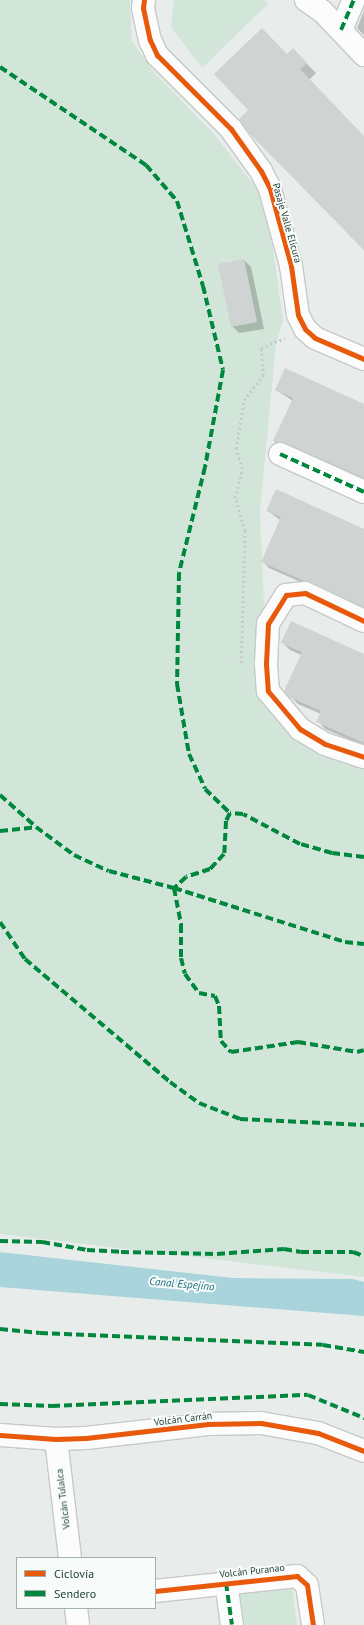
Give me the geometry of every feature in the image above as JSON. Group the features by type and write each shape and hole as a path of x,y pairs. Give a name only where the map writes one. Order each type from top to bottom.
{"street":[{"name":"Pasaje Valle Elicura","path":"144,0 143,8 150,40 157,55 231,129 261,171 270,189 291,266 298,315 305,329"},
{"path":"306,0 322,10 364,55"},
{"path":"341,30 354,0"},
{"path":"305,329 315,338 364,359"},
{"path":"280,454 364,492"},
{"path":"364,621 305,593 286,595 268,624 266,664 268,691 300,729 325,744 364,757"},
{"name":"Volcán Carrán","path":"0,1435 56,1439 113,1436 208,1424 261,1423 318,1433 364,1451"},
{"name":"Volcán Tulalca","path":"56,1439 70,1557"},
{"name":"Volcán Puranao","path":"156,1591 297,1576 307,1584 313,1625"},
{"name":"Volcán Puranao","path":"226,1583 232,1625"},
{"path":"76,1609 78,1625"}],"path":[{"path":"241,665 245,531 235,498 242,469 236,449 244,400 263,376 261,348 305,329"}],"green space":[{"path":"0,0 130,0 132,41 153,71 213,133 258,190 272,242 283,320 276,345 260,510 266,656 271,687 319,749 364,768 364,1277 0,1234"},
{"path":"174,0 264,0 269,3 202,68 171,27"},
{"path":"292,1586 297,1625 244,1625 239,1593"}],"water":[{"name":"Canal Espejino","path":"0,1252 233,1278 353,1279 364,1282 364,1316 0,1287"}],"building":[{"path":"262,28 287,54 293,48 307,63 300,69 364,136 364,250 251,135 239,119 248,110 214,74"},
{"path":"244,259 257,322 231,327 218,264"},
{"path":"285,368 364,404 364,478 285,443 273,441 293,398 275,390"},
{"path":"276,489 364,529 364,607 261,562 281,517 266,511"},
{"path":"291,621 364,654 364,743 316,722 321,711 289,697 284,691 302,652 281,643"}],"marked path":[{"path":"341,30 354,0"},
{"path":"0,67 146,165 177,201 203,286 223,370 205,467 179,573 177,684 189,754 205,789 230,813"},
{"path":"280,454 364,492"},
{"path":"0,795 36,827 74,855 109,871 174,888 345,942 364,944"},
{"path":"364,857 332,853 300,844 243,814 230,813 226,821 224,854 210,869 186,877 174,888 181,925 181,958 185,974 199,993 215,996 219,1006 221,1041 231,1052 298,1042 357,1052 364,1050"},
{"path":"0,831 36,827"},
{"path":"0,922 25,959 170,1082 199,1103 240,1119 364,1125"},
{"path":"0,1241 42,1242 87,1250 121,1252 217,1254 284,1249 301,1252 353,1252 364,1256"},
{"path":"0,1329 40,1333 323,1345 364,1352"},
{"path":"0,1404 52,1406 308,1395 364,1418"},
{"path":"226,1583 232,1625"}],"cycle path":[{"path":"144,0 143,8 150,40 157,55 231,129 261,171 270,189 291,266 298,315 305,329 315,338 364,359"},
{"path":"364,621 305,593 286,595 268,624 266,664 268,691 300,729 325,744 364,757"},
{"path":"0,1435 56,1439 86,1438 208,1424 261,1423 318,1433 364,1451"},
{"path":"156,1591 297,1576 307,1585 313,1625"}]}
